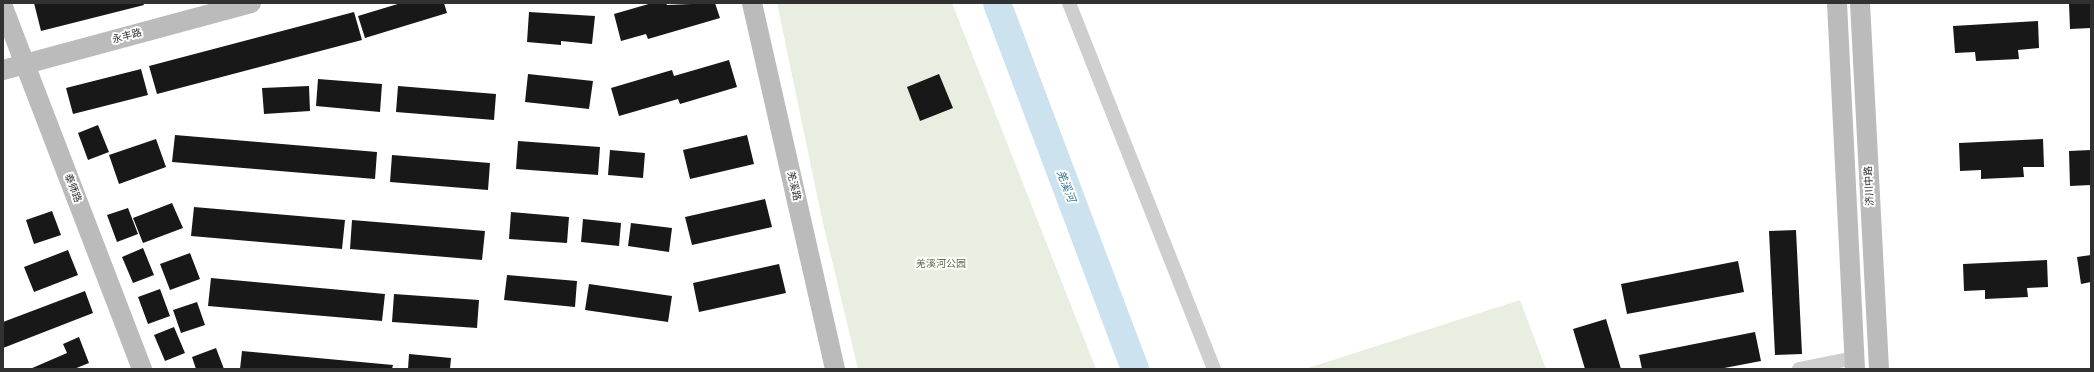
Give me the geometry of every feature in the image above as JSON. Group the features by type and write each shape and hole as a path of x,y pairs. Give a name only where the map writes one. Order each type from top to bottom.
{"street":[{"name":"永丰路","path":"3,70 251,3"},
{"name":"羌溪路","path":"752,3 835,369"},
{"path":"1799,369 1855,363 1837,3"},
{"name":"济川中路","path":"1860,3 1879,369"},
{"name":"泰师路","path":"3,6 142,369"},
{"path":"1071,8 1214,369"}],"green space":[{"name":"羌溪河公园","path":"777,3 952,3 1096,369 858,369 822,219"},
{"path":"1520,300 1546,369 1305,369"}],"building":[{"path":"34,3 143,3 144,5 41,31"},
{"path":"401,3 444,3 447,13 365,38 358,16"},
{"path":"652,3 666,3 667,5 715,3 720,18 648,39 646,34 621,41 614,14"},
{"path":"2069,3 2091,3 2091,28 2070,29"},
{"path":"354,12 362,40 157,94 149,66"},
{"path":"529,12 595,16 592,44 561,41 561,45 527,42"},
{"path":"2038,21 2039,48 2018,50 2019,59 1976,61 1975,52 1955,53 1953,26"},
{"path":"729,60 737,87 680,104 678,99 619,116 611,88 672,70 674,76"},
{"path":"141,69 148,95 73,114 66,88"},
{"path":"528,74 593,81 589,109 525,102"},
{"path":"939,74 953,108 920,121 907,87"},
{"path":"318,79 382,84 380,112 316,106"},
{"path":"309,86 310,111 264,114 262,88"},
{"path":"398,86 496,94 494,120 396,112"},
{"path":"98,125 109,152 88,160 78,133"},
{"path":"175,135 377,152 375,179 172,162"},
{"path":"747,135 754,164 690,179 683,150"},
{"path":"156,139 166,167 119,184 109,155"},
{"path":"2043,139 2044,167 2023,167 2024,177 1981,179 1981,170 1960,171 1959,143"},
{"path":"518,141 600,147 598,175 516,169"},
{"path":"610,150 645,153 643,178 608,175"},
{"path":"2091,150 2091,185 2070,186 2069,151"},
{"path":"392,155 490,163 488,190 390,182"},
{"path":"765,199 772,227 692,245 685,217"},
{"path":"172,203 183,228 143,243 133,218"},
{"path":"194,207 345,220 342,249 191,236"},
{"path":"128,208 138,234 117,242 107,215"},
{"path":"52,211 61,235 34,244 26,220"},
{"path":"511,212 569,217 567,243 509,239"},
{"path":"583,219 621,223 619,246 581,242"},
{"path":"352,220 485,231 482,260 350,249"},
{"path":"631,223 672,228 669,252 628,246"},
{"path":"1796,230 1802,354 1775,355 1769,231"},
{"path":"143,248 154,275 133,283 122,257"},
{"path":"68,250 78,275 34,292 24,267"},
{"path":"190,253 200,279 170,290 160,264"},
{"path":"2091,255 2091,282 2081,284 2077,257"},
{"path":"2047,260 2048,287 2027,288 2028,297 1985,299 1985,290 1964,291 1963,264"},
{"path":"1738,261 1744,292 1627,314 1621,284"},
{"path":"779,264 786,293 699,312 693,283"},
{"path":"507,275 577,281 575,307 504,300"},
{"path":"211,278 385,294 382,321 208,306"},
{"path":"589,284 672,296 668,322 585,310"},
{"path":"160,289 170,316 148,324 138,297"},
{"path":"85,291 93,313 3,348 3,322"},
{"path":"394,294 479,300 477,328 392,322"},
{"path":"197,302 205,325 181,333 173,310"},
{"path":"1606,319 1621,369 1585,369 1573,329"},
{"path":"174,327 185,353 165,361 154,335"},
{"path":"1755,332 1761,361 1719,369 1642,369 1639,355"},
{"path":"79,337 89,363 74,369 30,369 67,353 63,344"},
{"path":"216,348 224,369 196,369 192,357"},
{"path":"242,351 393,365 392,369 240,369"},
{"path":"409,354 451,358 450,369 408,369"}],"waterway":[{"name":"羌溪河","path":"997,3 1135,369"}]}
